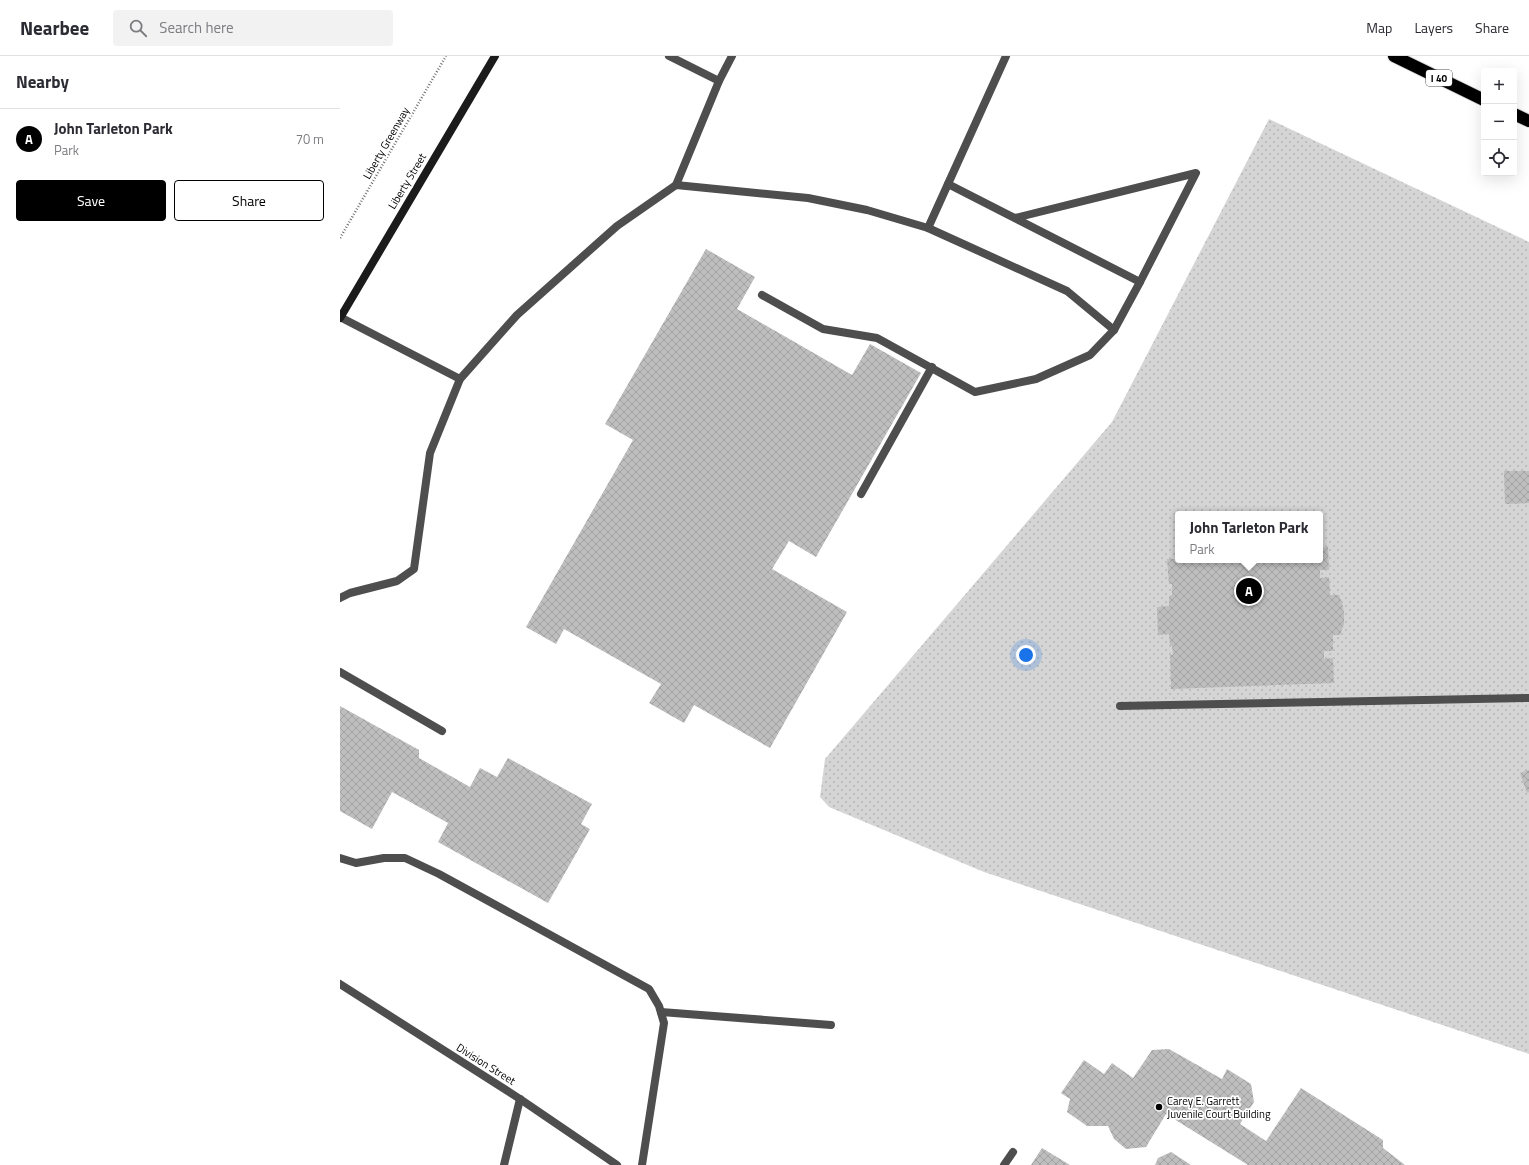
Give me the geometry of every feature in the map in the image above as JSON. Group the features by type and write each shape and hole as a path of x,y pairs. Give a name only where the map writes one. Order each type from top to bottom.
{"highway":[{"name":"I 40","path":"1394,56 1481,99"},
{"path":"1517,115 1529,121"}],"street":[{"name":"Liberty Street","path":"340,318 495,56"},
{"path":"669,56 719,81"},
{"path":"340,598 350,593 397,581 414,569 430,453 460,380 517,315 617,226 676,185 719,81 732,56"},
{"path":"928,228 1006,56"},
{"path":"762,295 823,329 877,338 975,392 1036,379 1090,355 1114,330 1196,173 1015,218"},
{"path":"948,184 1140,282"},
{"path":"676,185 808,198 867,210 928,228 1067,291 1114,330"},
{"path":"340,318 460,380"},
{"path":"861,494 932,367"},
{"path":"340,672 442,731"},
{"path":"1120,706 1529,698"},
{"path":"340,858 356,862 384,858 405,858 439,874 649,989 659,1006 664,1023 642,1165"},
{"name":"Division Street","path":"340,984 520,1099 617,1165"},
{"path":"661,1012 831,1025"},
{"path":"504,1165 520,1099"},
{"path":"1004,1165 1013,1152"}],"path":[{"name":"Liberty Greenway","path":"340,238 446,56"}],"shaded area":[{"path":"1269,119 1529,242 1529,1054 984,872 829,807 820,797 825,759 1112,422"}],"building":[{"path":"706,249 755,277 737,309 852,375 870,344 921,373 816,557 789,541 772,569 847,612 770,748 694,705 684,723 649,703 661,684 564,629 556,644 526,627 633,440 605,424"},
{"path":"1504,471 1529,471 1529,503 1505,504"},
{"path":"1328,547 1329,570 1320,570 1320,578 1329,577 1330,595 1339,595 1344,614 1344,624 1340,635 1333,635 1333,651 1324,651 1324,659 1333,658 1334,683 1171,689 1170,655 1173,655 1172,646 1170,646 1169,634 1158,635 1157,607 1169,606 1169,596 1172,595 1172,584 1169,584 1167,559 1175,559 1175,563 1323,563 1323,548"},
{"path":"340,706 419,750 419,758 470,787 480,768 497,777 508,758 592,804 581,824 590,829 548,903 438,842 448,823 392,792 372,829 340,811"},
{"path":"1529,770 1529,792 1527,793 1520,773"},
{"name":"Carey E. Garrett Juvenile Court Building","path":"1169,1049 1222,1079 1227,1069 1251,1084 1254,1102 1240,1124 1266,1141 1301,1088 1383,1140 1383,1148 1405,1165 1248,1165 1166,1114 1146,1147 1126,1149 1114,1139 1108,1126 1087,1126 1067,1112 1070,1099 1061,1093 1084,1060 1104,1074 1112,1063 1133,1078 1152,1050"},
{"path":"1042,1148 1070,1165 1031,1165"},
{"name":"Carey E. Garrett Juvenile Court Building","path":"1171,1152 1191,1165 1155,1165 1158,1158"}],"place":[{"name":"John Tarleton Park","path":"1249,591"},
{"name":"Carey E. Garrett Juvenile Court Building","path":"1159,1107"}]}
